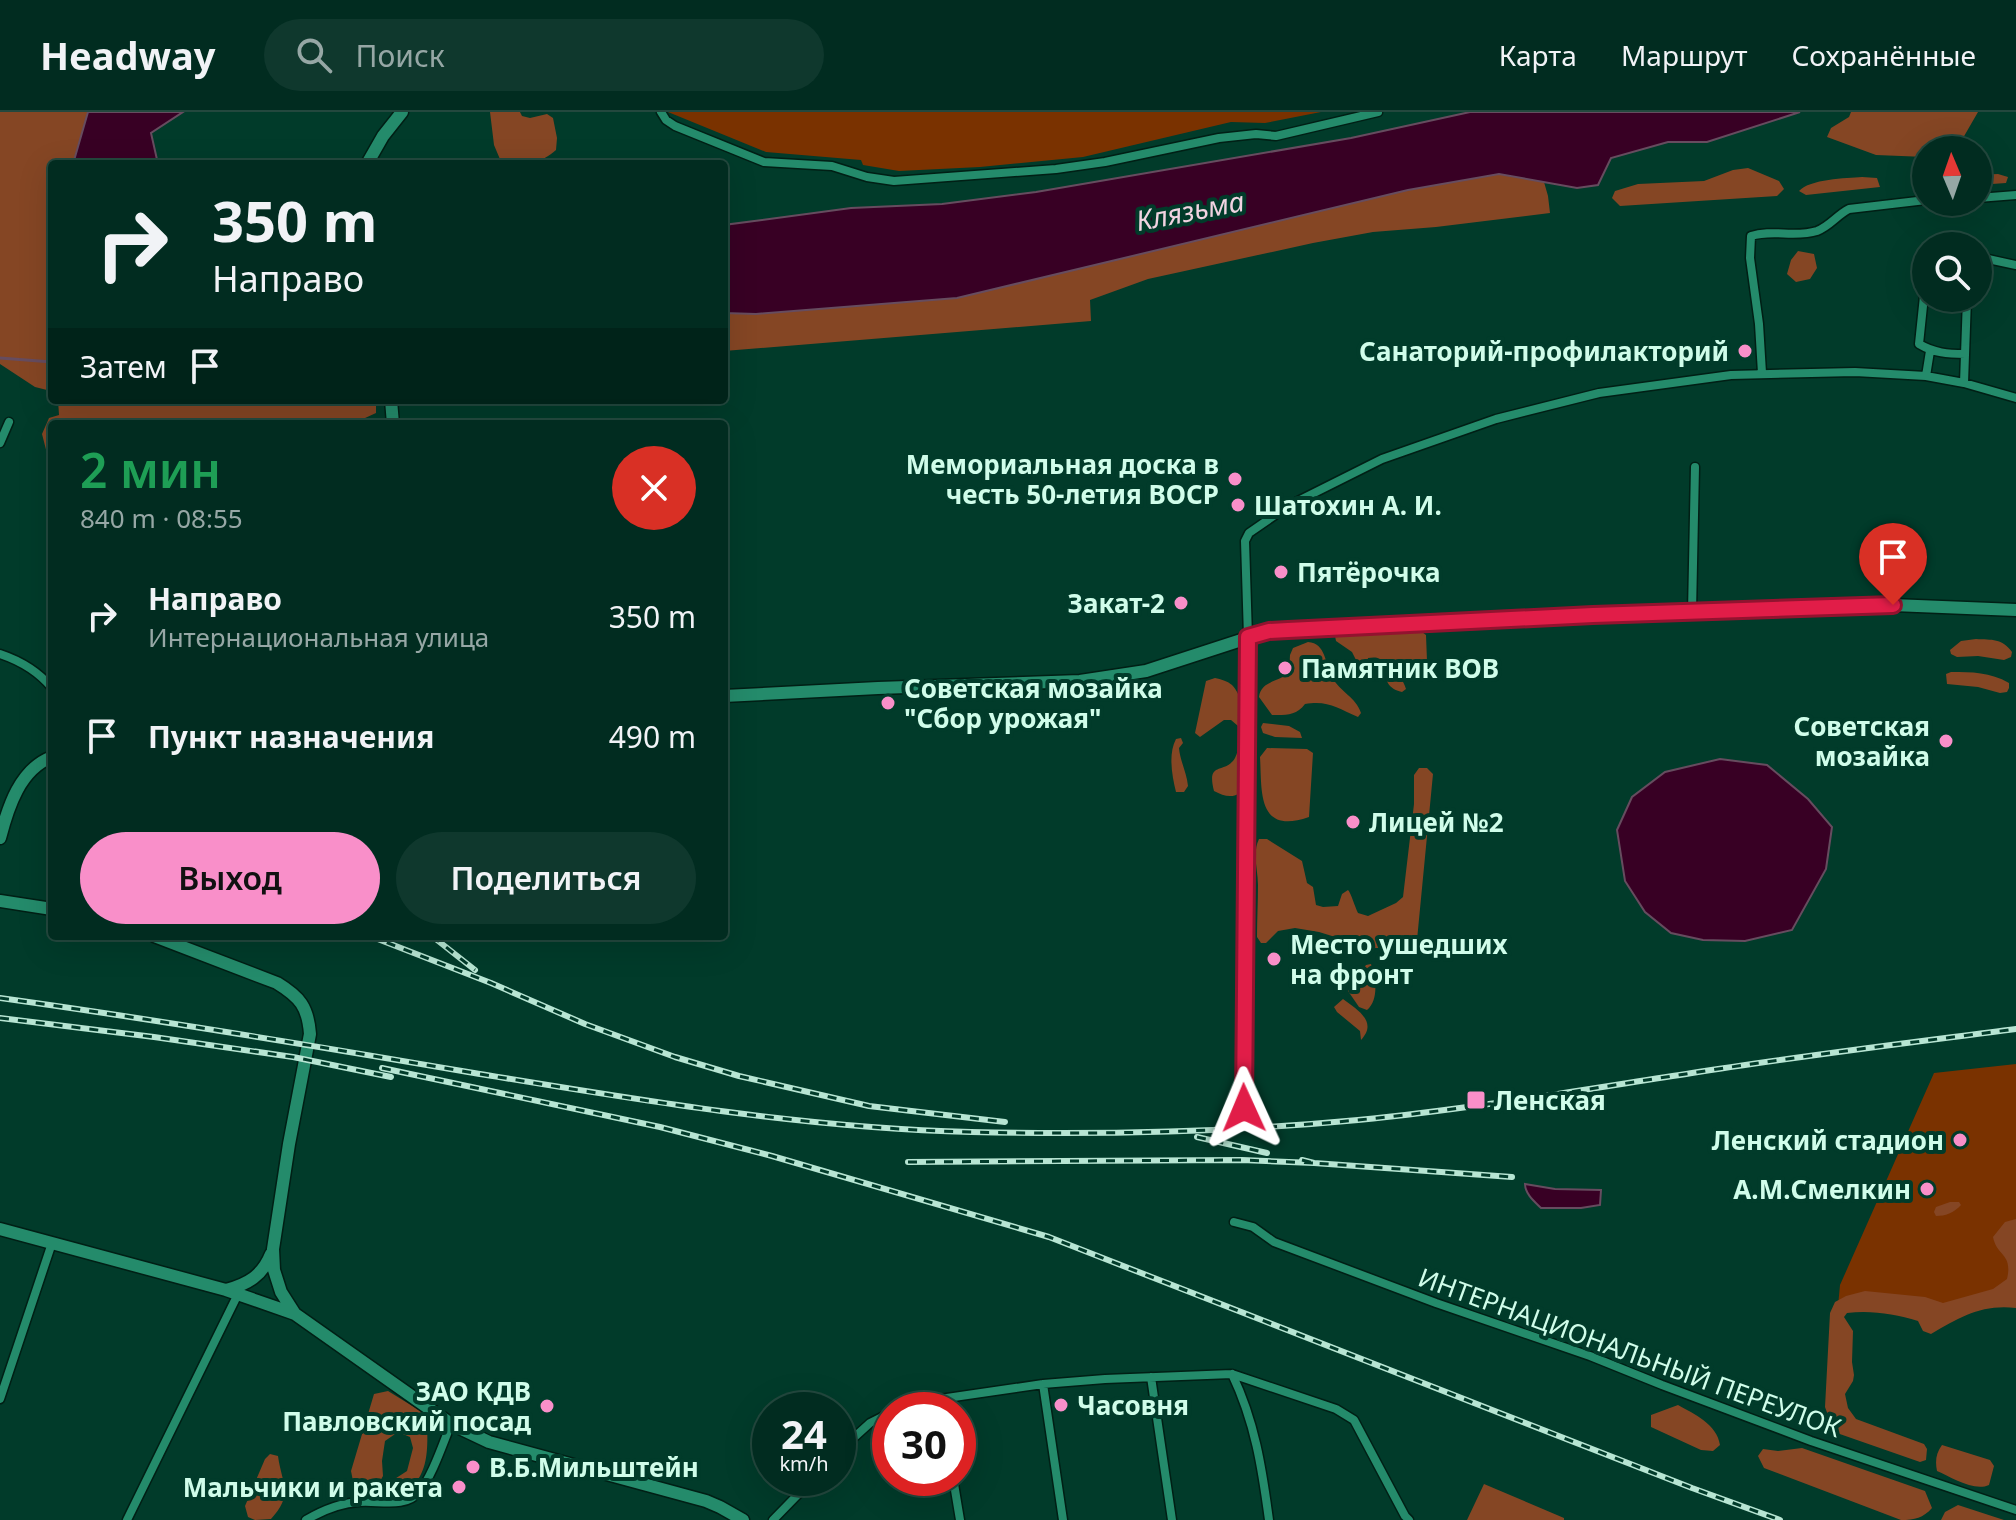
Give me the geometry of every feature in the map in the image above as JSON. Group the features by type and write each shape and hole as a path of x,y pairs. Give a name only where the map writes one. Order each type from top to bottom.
{"main road":[{"path":"369,160 402,112"},
{"path":"728,696 1080,681 1146,671 1269,631 1578,615 1893,605 2016,610"},
{"path":"0,838 23,779 33,767 48,759"},
{"path":"0,901 48,908"},
{"path":"165,940 268,979 291,992 305,1007 310,1034 273,1249 274,1270 281,1292 295,1314"},
{"path":"0,1229 232,1292 295,1314 451,1424 489,1442 706,1501 743,1520"},
{"path":"232,1292 255,1279 273,1249"}],"street":[{"path":"661,112 675,126 764,162 832,166 867,177 894,181 1056,169 1219,138 1256,134 1276,136 1378,112"},
{"path":"1992,197 2016,195"},
{"path":"1762,373 1750,258 1751,236 1759,233 1796,235 1816,231 1831,224 1849,209 1912,202"},
{"path":"1992,260 2016,265"},
{"path":"1922,312 1919,344 1930,351 1965,354"},
{"path":"1964,383 1966,312"},
{"path":"1926,376 1930,351"},
{"path":"1244,1108 1246,537 1288,506 1382,459 1496,419 1596,394 1731,375 1855,372 1926,376 2016,398"},
{"path":"0,443 9,422"},
{"path":"1692,612 1695,467"},
{"path":"0,654 39,673 48,683"},
{"name":"ИНТЕРНАЦИОНАЛЬНЫЙ ПЕРЕУЛОК","path":"1234,1222 1253,1227 1274,1242 1590,1356 1811,1441 2016,1510"},
{"path":"0,1399 52,1243"},
{"path":"127,1520 232,1292"},
{"path":"1232,1374 1252,1421 1269,1520"},
{"path":"976,1394 1043,1384 1232,1374 1336,1409 1354,1420 1409,1520"},
{"path":"1151,1377 1172,1520"},
{"path":"1043,1384 1063,1520"},
{"path":"856,1436 872,1422"},
{"path":"306,1520 341,1505 361,1501 405,1501 418,1494 451,1424"},
{"path":"773,1520 796,1496"},
{"path":"956,1496 960,1520"}],"shaded area":[{"path":"0,112 88,112 74,160 48,160 48,391 35,387 0,364"},
{"path":"490,112 520,112 522,116 530,118 547,114 553,118 556,150 539,160 500,160 494,145"},
{"path":"668,112 1321,112 1265,123 1231,122 1083,157 899,171 863,165 861,160 766,152"},
{"path":"1851,112 1978,112 1964,136 1912,136 1912,156 1876,155 1827,137 1831,128 1849,117"},
{"path":"1748,168 1779,181 1784,189 1777,196 1620,206 1612,198 1615,191 1638,184 1704,181"},
{"path":"1499,174 1544,182 1550,213 1373,232 1148,279 1090,300 1091,321 728,351 728,313 756,314 957,298 1408,190"},
{"path":"1992,174 2008,177 2006,183 1992,184"},
{"path":"1877,178 1880,187 1806,195 1799,191 1820,182"},
{"path":"1798,251 1814,254 1817,268 1810,279 1796,282 1787,274 1791,260"},
{"path":"58,404 376,404 376,413 361,420 48,420 59,415"},
{"path":"48,420 48,457 42,434"},
{"path":"1419,630 1426,635 1427,661 1425,667 1410,659 1400,666 1399,672 1406,689 1402,692 1388,683 1381,660 1368,658 1367,664 1362,665 1352,652 1336,641 1335,636 1342,634"},
{"path":"1961,641 2000,642 2012,652 2011,657 2004,660 1951,654 1950,650"},
{"path":"1308,642 1322,650 1335,682 1359,707 1361,713 1358,717 1320,703 1305,704 1290,714 1272,715 1259,697 1266,685 1289,673 1293,648"},
{"path":"1946,674 1988,675 2009,683 2009,688 2007,692 2000,693 1947,684"},
{"path":"1215,678 1232,685 1242,706 1244,752 1241,792 1231,796 1214,791 1212,775 1235,758 1238,726 1231,720 1224,720 1200,737 1195,733 1206,681"},
{"path":"1263,723 1289,726 1300,732 1302,738 1275,737 1263,733"},
{"path":"1181,738 1183,743 1179,748 1188,786 1184,792 1176,792 1171,758 1176,739"},
{"path":"1267,748 1307,749 1313,753 1309,817 1280,820 1271,815 1266,807 1260,757"},
{"path":"1419,768 1427,768 1433,774 1414,948 1371,948 1295,928 1278,931 1266,943 1261,943 1257,937 1256,856 1259,839 1267,839 1302,861 1307,883 1313,887 1316,905 1338,906 1342,894 1348,890 1358,913 1368,916 1403,897 1414,804 1414,775"},
{"path":"1371,964 1375,995 1367,1010 1359,1007 1348,991 1366,965"},
{"path":"1343,999 1367,1022 1366,1034 1361,1040 1360,1031 1334,1007"},
{"name":"Ленский стадион","path":"2016,1064 2016,1306 1838,1306 1840,1285 1934,1073"},
{"path":"1950,1202 1961,1205 1949,1214 1936,1216 1936,1207"},
{"path":"2016,1219 2016,1308 1982,1310 1931,1334 1923,1331 1918,1321 1892,1315 1856,1312 1847,1313 1844,1317 1853,1331 1854,1375 1845,1394 1848,1408 1856,1419 1924,1444 1926,1460 1920,1462 1834,1432 1825,1407 1830,1313 1835,1302 1865,1291 1925,1297 1943,1303 1993,1289 2007,1279 2008,1264 1993,1237 2005,1222"},
{"path":"388,1391 427,1415 425,1462 418,1479 402,1493 390,1491 390,1482 407,1471 413,1448 410,1437 398,1432 385,1441 383,1476 376,1488 361,1488 353,1481 351,1471 374,1394"},
{"path":"1678,1405 1710,1425 1720,1445 1713,1451 1701,1450 1651,1427 1651,1415"},
{"path":"1942,1445 1990,1460 1994,1466 1989,1485 1977,1487 1937,1471 1936,1457"},
{"path":"1802,1448 1925,1491 1932,1508 1918,1518 1901,1520 1764,1468 1758,1456 1763,1449"},
{"path":"270,1454 278,1456 284,1496 271,1519 255,1520 248,1517 245,1506"},
{"path":"1484,1484 1564,1518 1564,1520 1467,1520"},
{"path":"1958,1505 2004,1520 1941,1520 1945,1512"}],"water":[{"path":"88,112 183,112 151,133 157,160 74,160"},
{"name":"Клязьма","path":"1470,112 1800,112 1707,142 1668,142 1611,158 1598,185 1577,188 1499,174 1408,190 957,298 756,314 728,313 728,224 851,208 942,204 1036,192 1351,138"},
{"path":"1720,759 1767,765 1808,799 1832,827 1826,869 1792,930 1745,941 1703,940 1671,933 1645,912 1625,881 1617,830 1632,797 1665,772"},
{"path":"1525,1184 1555,1189 1601,1190 1600,1205 1541,1208 1528,1194"}],"waterway":[{"path":"0,358 48,362"}],"railway":[{"path":"380,940 585,1024 675,1057 739,1076 869,1106 1005,1122"},
{"path":"437,940 475,970"},
{"path":"0,998 721,1111 846,1125 1019,1133 1213,1130 1358,1120 1484,1105 1773,1061 2016,1029"},
{"path":"0,1018 293,1057 391,1077"},
{"path":"382,1068 660,1127 772,1156 1049,1237 1780,1520"},
{"path":"1197,1137 1267,1153"},
{"path":"908,1162 1242,1160 1314,1163"},
{"path":"1302,1160 1512,1177"}],"place":[{"name":"Санаторий-профилакторий","path":"1745,351"},
{"name":"Мемориальная доска в честь 50-летия ВОСР","path":"1235,479"},
{"name":"Шатохин А. И.","path":"1238,505"},
{"name":"Пятёрочка","path":"1281,572"},
{"name":"Закат-2","path":"1181,603"},
{"name":"Памятник ВОВ","path":"1285,668"},
{"name":"Советская мозайка \"Сбор урожая\"","path":"888,703"},
{"name":"Советская мозайка","path":"1946,741"},
{"name":"Лицей №2","path":"1353,822"},
{"name":"Место ушедших на фронт","path":"1274,959"},
{"name":"Ленская","path":"1476,1100"},
{"name":"Ленский стадион","path":"1960,1140"},
{"name":"А.М.Смелкин","path":"1927,1189"},
{"name":"Часовня","path":"1061,1405"},
{"name":"ЗАО КДВ Павловский посад","path":"547,1406"},
{"name":"В.Б.Мильштейн","path":"473,1467"},
{"name":"Мальчики и ракета","path":"459,1487"}],"route":[{"path":"1244,1108 1248,637 1288,630 1893,605"}]}
